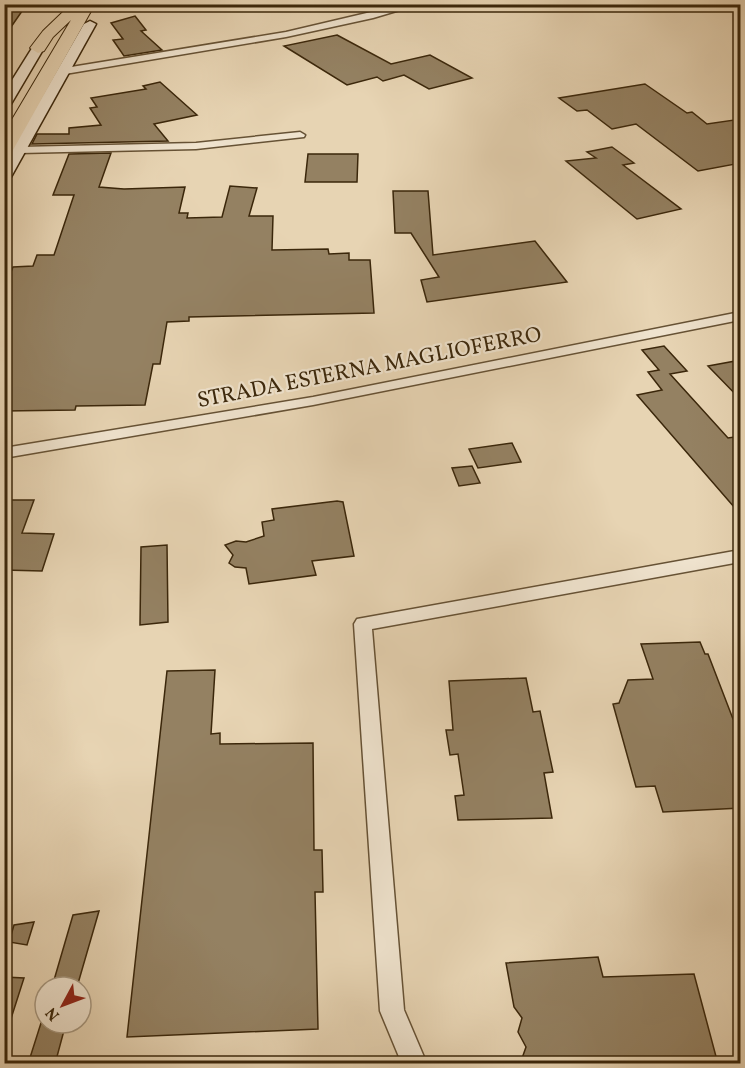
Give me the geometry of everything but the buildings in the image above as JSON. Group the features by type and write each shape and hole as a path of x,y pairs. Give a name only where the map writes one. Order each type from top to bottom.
{"highway":[{"path":"38,48 48,34 84,9"},
{"path":"4,124 84,9"},
{"path":"12,150 84,9"}],"street":[{"path":"65,71 288,33 380,15 416,4"},
{"path":"4,177 12,150 65,71 84,9"},
{"path":"4,104 38,48"},
{"path":"12,150 214,147 300,135"},
{"name":"STRADA ESTERNA MAGLIOFERRO","path":"4,453 313,401 741,316"},
{"path":"415,1064 392,1011 363,624 741,556"}]}
